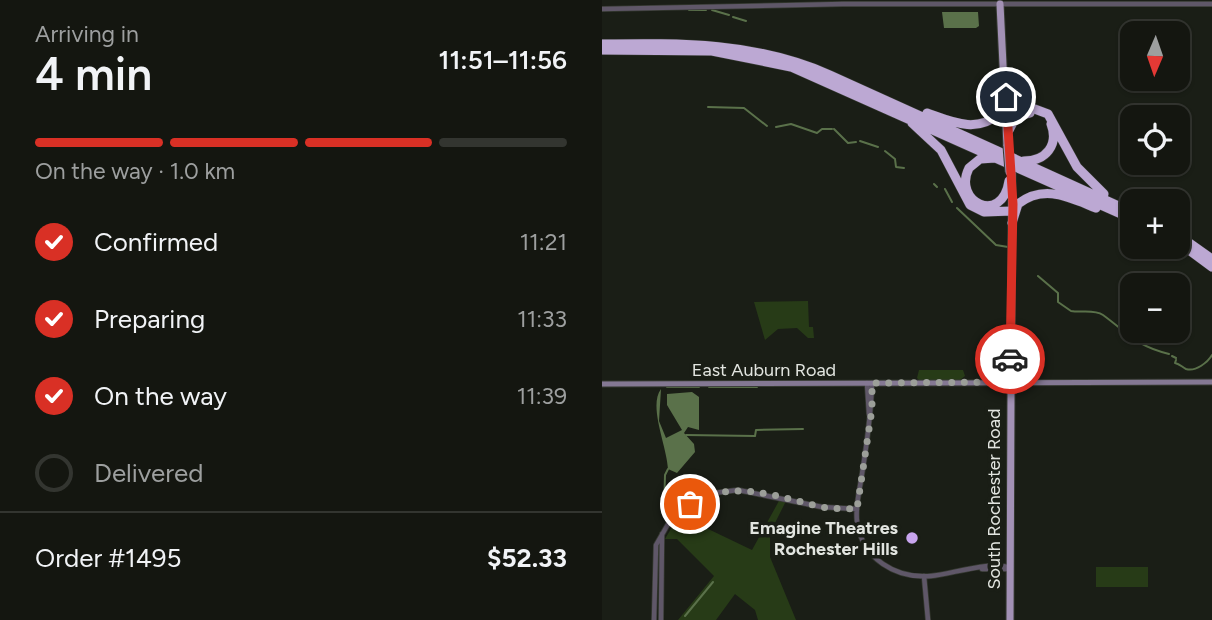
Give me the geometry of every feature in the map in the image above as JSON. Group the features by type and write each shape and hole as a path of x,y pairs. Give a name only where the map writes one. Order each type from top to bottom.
{"highway":[{"path":"602,44 734,47 794,61 965,126 978,125 997,117 1006,97"},
{"path":"602,50 688,50 750,56 799,69 1120,215"},
{"path":"851,84 1120,206"},
{"path":"874,101 913,124 933,140 970,205 984,212 1012,211"},
{"path":"1007,109 1037,108 1048,114 1081,172 1102,193 1120,204"},
{"path":"1009,130 1016,117 1028,113 1042,116 1052,129 1052,145 1045,155 1031,161 1018,160"},
{"path":"1001,159 983,159 972,165 966,175 968,192 976,202 996,204 1005,197 1010,175"},
{"path":"1012,223 1018,204 1032,195 1048,192 1120,217"},
{"path":"1190,245 1212,264"},
{"path":"1190,251 1212,264"}],"main road":[{"name":"South Rochester Road","path":"1000,2 1009,147"},
{"name":"South Rochester Road","path":"1007,109 1012,211 1010,620"},
{"name":"East Auburn Road","path":"602,384 1212,382"}],"street":[{"path":"602,9 1000,2 1212,4"},
{"path":"870,383 870,414 857,509 863,540 876,558 899,573 925,576 1010,568"},
{"path":"654,620 654,551 671,519 687,505 727,491 752,491 822,507 857,509"},
{"path":"662,534 662,620"},
{"path":"925,576 928,620"}],"shaded area":[{"path":"942,12 978,12 979,26 944,28"},
{"path":"808,301 809,327 813,327 814,338 808,338 797,328 778,329 765,340 754,302"},
{"path":"919,370 963,370 965,376 960,380 919,380"},
{"path":"661,389 659,421 666,438 682,430 667,405 667,394 692,392 699,397 699,430 688,427 684,433 694,444 695,452 677,473 668,469 659,427 656,405"},
{"path":"780,499 786,501 770,533 770,557 796,620 758,620 755,610 735,594 716,620 678,620 714,576 677,539 665,539 679,515 752,550"},
{"path":"1096,567 1148,567 1148,587 1096,587"}],"waterway":[{"path":"689,10 706,10"},
{"path":"712,10 729,15"},
{"path":"733,17 746,21"},
{"path":"708,107 744,108 767,126"},
{"path":"776,127 791,124 817,133 822,129 832,129"},
{"path":"834,129 848,143 856,142"},
{"path":"860,141 878,147"},
{"path":"885,151 895,159 896,167 904,168"},
{"path":"934,184 937,187"},
{"path":"945,189 952,202"},
{"path":"957,208 996,245 1008,247"},
{"path":"1038,276 1058,293 1058,302 1071,311 1099,313 1140,343 1169,354"},
{"path":"1176,360 1175,363 1186,369 1194,369 1212,355"},
{"path":"1172,356 1176,358"},
{"path":"667,387 699,387"},
{"path":"709,387 757,387"},
{"path":"686,435 755,436 756,430 803,429"},
{"path":"664,512 665,475 668,469"},
{"path":"678,518 701,529"},
{"path":"685,616 713,582"}],"way so far":[{"path":"690,504 715,493 738,490 822,507 857,509 872,409 872,383 1010,382 1010,359"}],"place":[{"name":"Emagine Theatres Rochester Hills","path":"912,538"}],"route":[{"path":"1006,97 1013,204 1010,359"}]}
